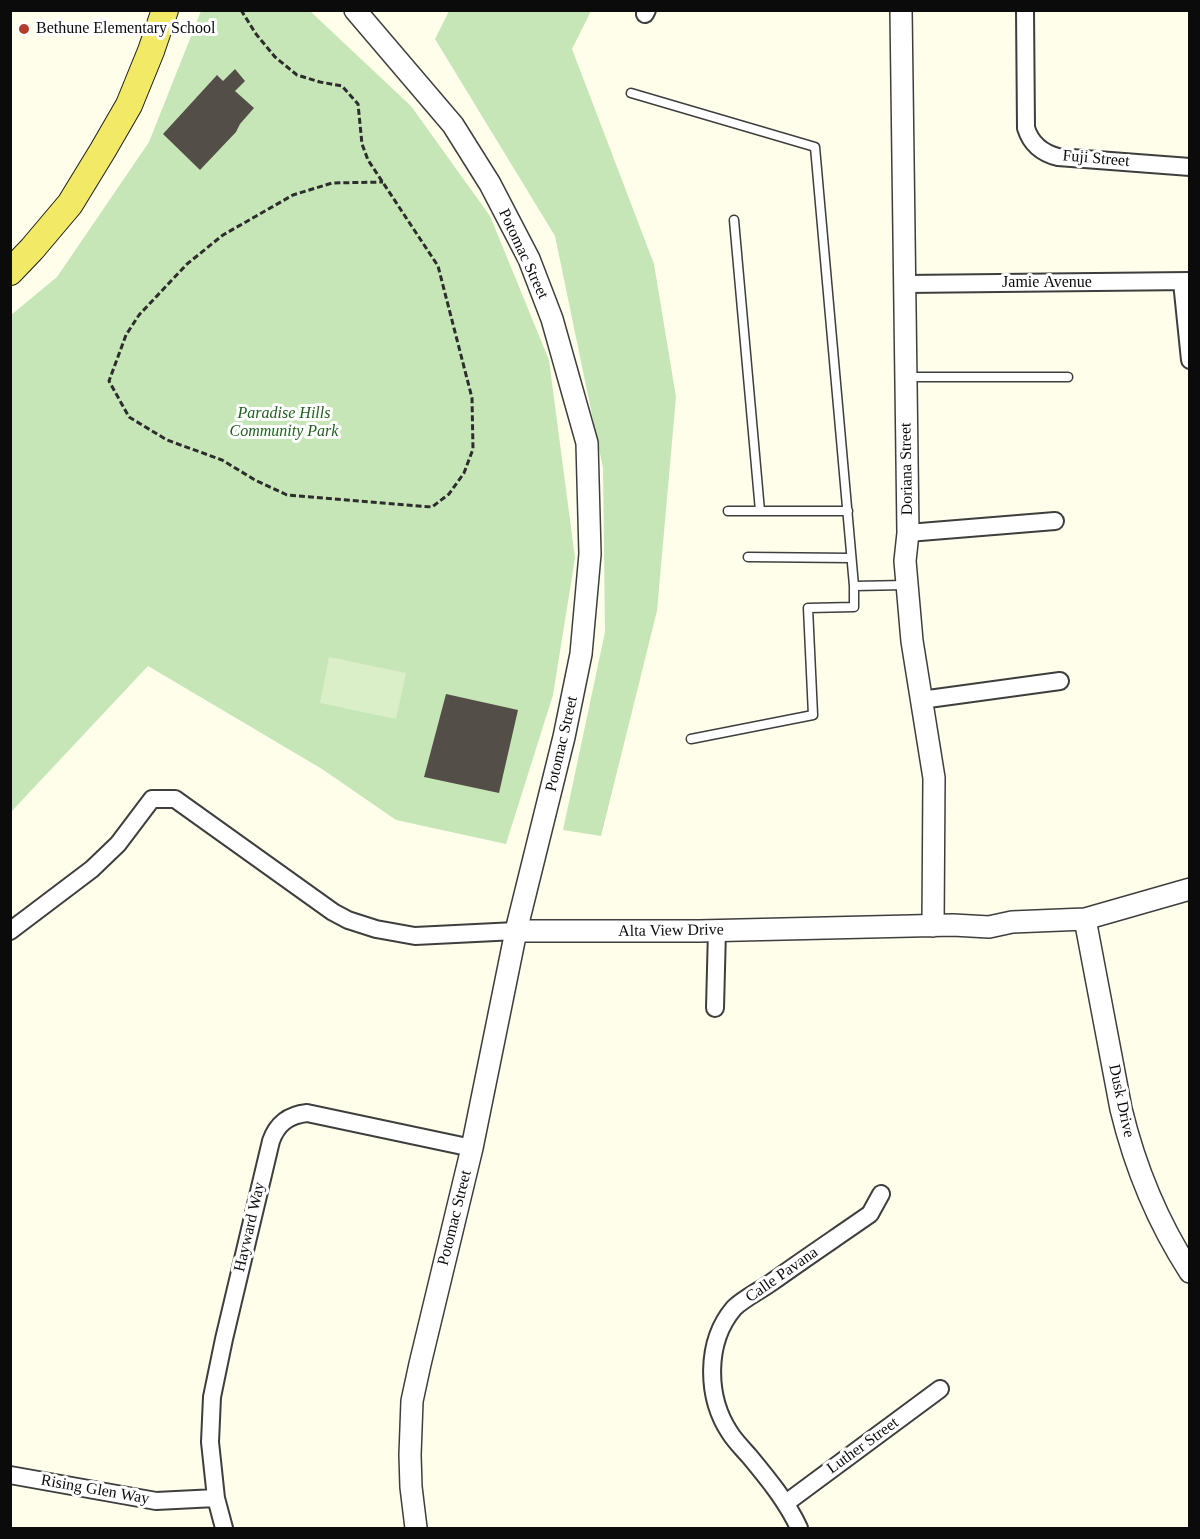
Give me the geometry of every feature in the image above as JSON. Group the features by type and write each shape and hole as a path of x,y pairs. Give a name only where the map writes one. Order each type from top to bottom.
{"main road":[{"path":"10,272 70,204 103,150 129,105 165,10"}],"street":[{"name":"Potomac Street","path":"355,10 453,125 490,184 529,259 552,319 587,443 590,554 581,654 564,737 516,931 472,1148 412,1401 411,1487 416,1528"},
{"name":"Doriana Street","path":"901,10 908,533 905,561 912,641 934,778 933,926"},
{"name":"Fuji Street","path":"1025,10 1026,128 1036,146 1058,157 1190,167"},
{"name":"Jamie Avenue","path":"904,284 1186,282"},
{"path":"1186,282 1190,360"},
{"path":"908,533 1055,521"},
{"path":"921,700 1060,681"},
{"name":"Alta View Drive","path":"10,931 92,869 118,844 152,799 175,799 333,912 348,920 376,929 415,936 516,931 953,925 988,927 1012,922 1085,919 1190,889"},
{"name":"Dusk Drive","path":"1085,919 1120,1109 1128,1138 1155,1211 1190,1272"},
{"path":"715,1008 717,930"},
{"name":"Hayward Way","path":"224,1528 216,1498 210,1442 212,1397 268,1151 279,1125 292,1116 307,1113 472,1148"},
{"name":"Calle Pavana","path":"799,1528 786,1503 730,1434 722,1420 713,1390 712,1374 716,1345 735,1307 870,1214 881,1194"},
{"name":"Luther Street","path":"786,1503 940,1389"},
{"name":"Rising Glen Way","path":"10,1474 156,1501 216,1498"}],"lane":[{"path":"631,93 814,147 848,511 855,607 808,608 813,716 691,739"},
{"path":"734,220 760,511"},
{"path":"906,377 1068,377"},
{"path":"728,511 848,511"},
{"path":"748,557 851,558"},
{"path":"854,586 907,585"}],"path":[{"path":"241,10 256,34 275,57 297,75 342,86 358,104 362,144 368,160 383,182 438,267 472,398 473,449 464,473 449,494 432,507 287,495 255,480 222,460 167,440 129,417 110,381 126,334 139,315 187,264 223,235 293,195 333,183 383,182"}],"green space":[{"name":"Paradise Hills Community Park","path":"201,11 310,11 411,106 490,216 549,360 575,558 553,695 506,844 396,820 322,769 148,666 11,812 11,315 57,277 149,142"},
{"path":"449,11 591,11 572,49 654,264 676,397 657,611 601,836 563,830 605,632 603,468 555,236 435,39"},
{"path":"329,657 406,673 396,719 320,703"}],"building":[{"path":"235,69 245,81 235,91 254,108 236,132 200,170 163,134 217,75 223,81"},
{"path":"446,694 518,710 499,793 424,777"}],"place":[{"name":"Bethune Elementary School","path":"24,29"}]}
